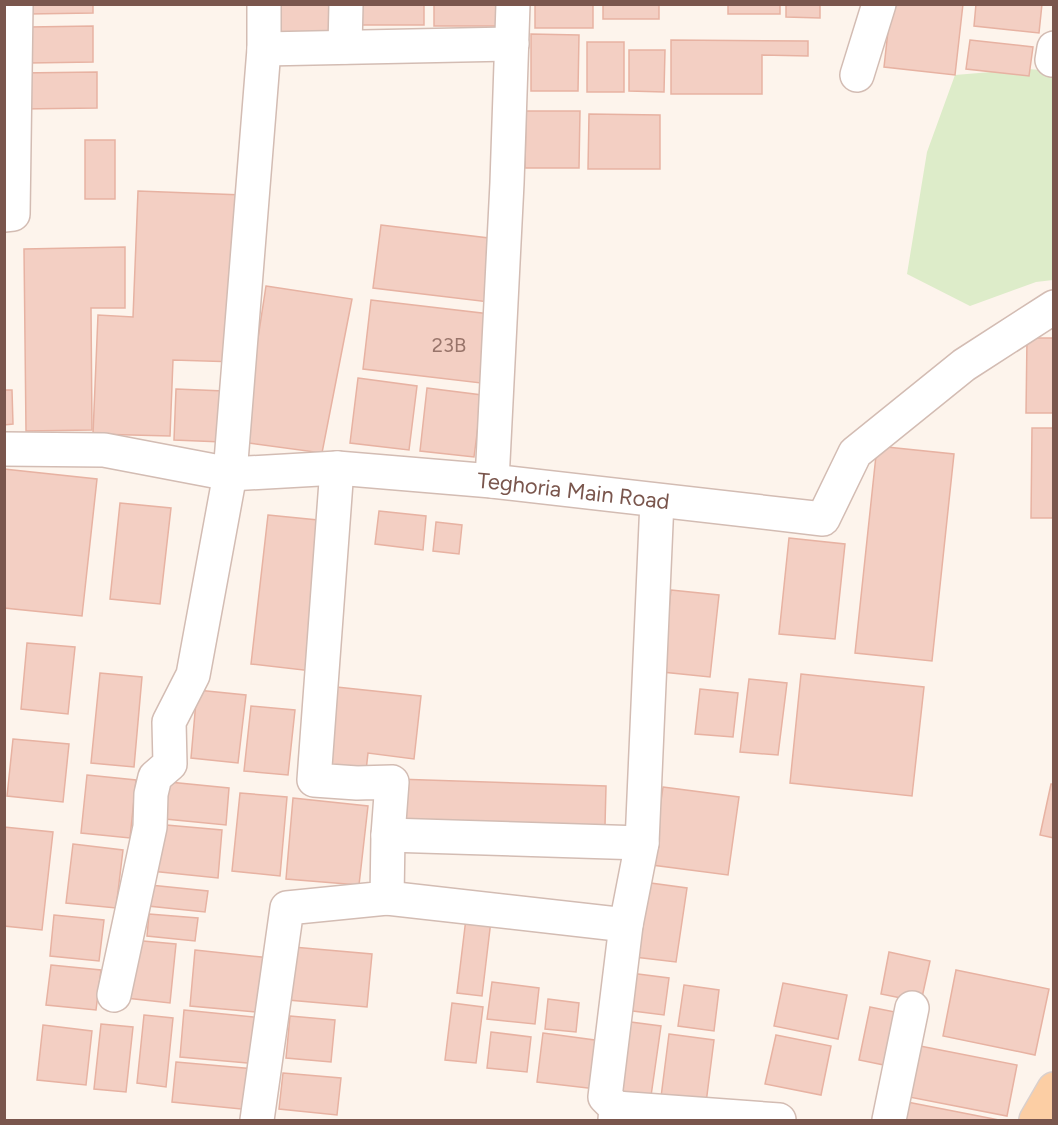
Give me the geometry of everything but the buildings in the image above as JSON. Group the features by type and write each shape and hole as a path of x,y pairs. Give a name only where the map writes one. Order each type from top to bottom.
{"main road":[{"path":"1036,1120 1053,1089"}],"street":[{"path":"4,215 13,214 16,4"},
{"path":"114,995 150,827 151,794 155,777 170,764 170,722 193,675 230,474 264,49 264,4"},
{"path":"345,47 346,4"},
{"path":"492,481 507,183 513,4"},
{"path":"857,75 879,4"},
{"path":"264,49 512,44"},
{"name":"Teghoria Main Road","path":"4,449 104,450 230,474 338,468 492,481 823,519 855,453 964,365 1053,307"},
{"path":"338,468 314,780 357,783 392,782 387,898"},
{"path":"657,501 642,843 626,924 606,1097 615,1114 779,1120"},
{"path":"388,835 642,843"},
{"path":"257,1120 287,908 387,898 626,924"},
{"path":"889,1120 912,1008"}],"green space":[{"path":"1028,69 1053,71 1053,280 1036,282 970,306 907,274 927,152 955,75"}]}
